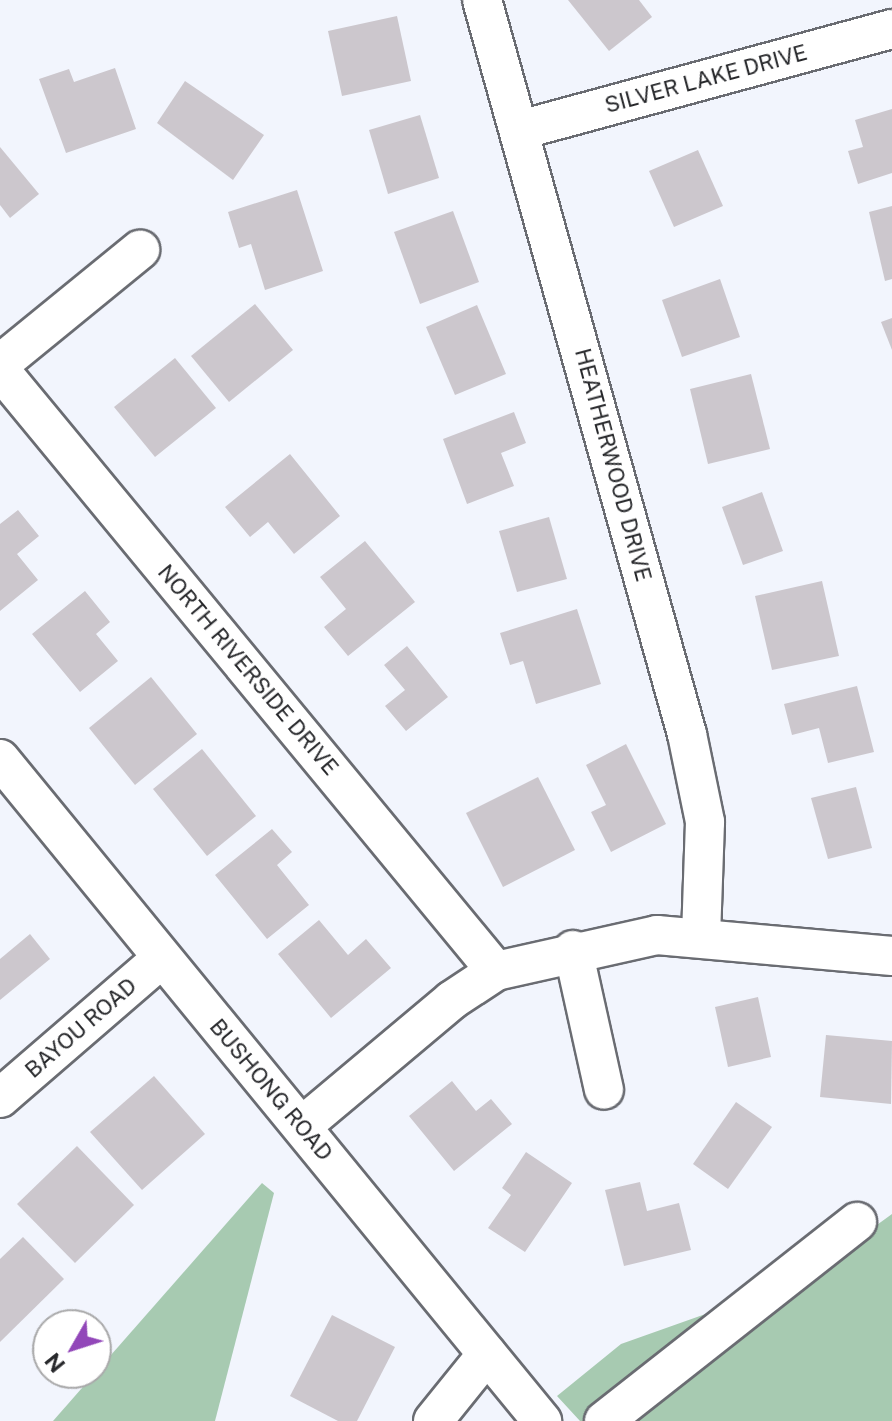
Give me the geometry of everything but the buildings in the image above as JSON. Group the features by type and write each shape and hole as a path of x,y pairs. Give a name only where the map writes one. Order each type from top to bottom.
{"street":[{"name":"HEATHERWOOD DRIVE","path":"482,0 687,734 705,822 701,937"},
{"name":"SILVER LAKE DRIVE","path":"520,130 892,29"},
{"path":"0,364 140,250"},
{"name":"NORTH RIVERSIDE DRIVE","path":"0,370 496,971"},
{"name":"BUSHONG ROAD","path":"0,759 542,1421"},
{"path":"302,1126 452,1000 496,971 573,950 657,935 892,956"},
{"path":"573,950 604,1090"},
{"name":"BAYOU ROAD","path":"0,1098 162,958"},
{"path":"604,1421 857,1222"},
{"path":"433,1421 487,1354"}],"green space":[{"path":"262,1183 274,1193 215,1421 53,1421 81,1389 112,1389 112,1354"},
{"path":"892,1214 892,1421 580,1421 557,1396 621,1344 801,1280"}]}
